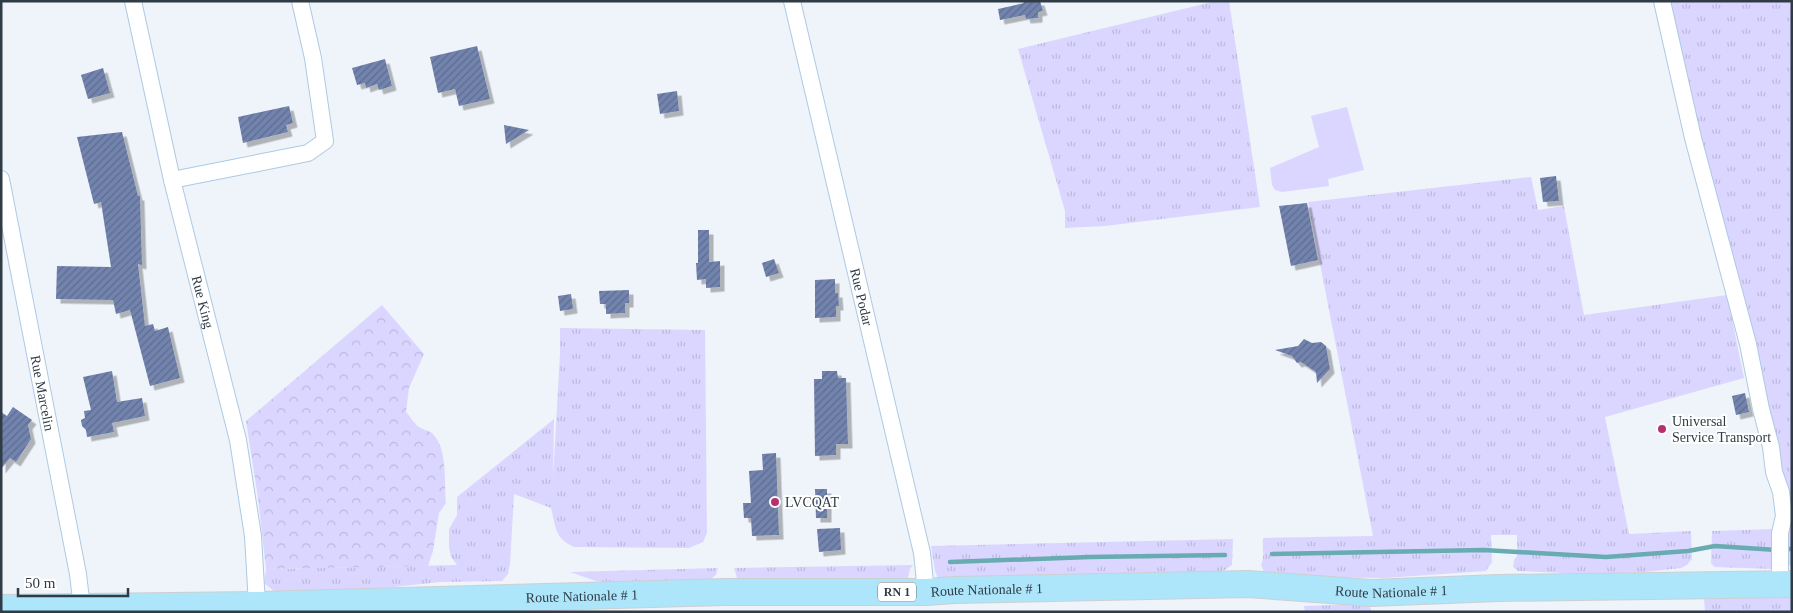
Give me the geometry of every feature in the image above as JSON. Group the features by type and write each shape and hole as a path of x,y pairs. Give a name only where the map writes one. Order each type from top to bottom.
{"main road":[{"name":"Route Nationale # 1","path":"1,608 257,605 725,592 926,592 1248,584 1371,593 1498,588 1786,584"}],"street":[{"name":"Rue King","path":"133,1 172,180 238,440 253,536 257,605"},
{"path":"172,180 308,153 325,141 313,58 300,1"},
{"name":"Rue Podar","path":"792,1 825,134 922,553 926,592"},
{"path":"1662,1 1693,138 1748,344 1772,453 1774,472 1784,516 1780,533 1786,584"},
{"name":"Rue Marcelin","path":"1,179 78,574 82,608"}],"green space":[{"path":"1216,1 1229,1 1260,207 1105,226 1065,228 1065,211 1018,49"},
{"path":"1665,1 1792,1 1792,567 1786,562 1783,534"},
{"path":"1347,107 1364,170 1328,179 1329,186 1282,192 1275,190 1272,185 1270,168 1319,147 1311,116"},
{"path":"1531,177 1538,210 1564,206 1584,315 1727,295 1744,378 1605,417 1629,534 1691,531 1692,559 1681,568 1645,572 1585,574 1518,571 1513,567 1517,556 1517,535 1491,535 1492,562 1486,571 1385,578 1270,576 1264,572 1261,565 1263,538 1373,536 1308,202"},
{"path":"382,305 424,354 409,388 406,412 417,426 433,434 438,441 443,457 446,503 439,513 433,551 428,566 266,569 258,498 246,421"},
{"path":"560,328 705,330 707,533 703,542 689,548 574,547 567,544 559,536 551,508 514,494 510,564 508,574 502,581 440,582 358,591 275,592 264,583 266,569 457,565 451,557 449,529 457,515 457,497 554,419 553,478"},
{"path":"1774,529 1773,569 1715,567 1711,563 1712,531"},
{"path":"1233,539 1232,565 1225,570 1214,573 938,579 931,546"},
{"path":"913,565 910,569 907,583 740,582 734,568"},
{"path":"718,568 716,575 708,581 620,584 596,581 570,572"},
{"path":"1792,597 1792,612 1705,612 1704,599"},
{"path":"1369,605 1372,612 1305,612 1304,606"}],"building":[{"path":"1023,1 1040,1 1043,11 1038,12 1038,18 1026,19 1025,15 1000,20 998,9 1024,3"},
{"path":"477,46 490,99 459,106 455,89 438,93 430,57"},
{"path":"385,59 392,86 379,90 377,84 366,88 365,83 357,85 352,68"},
{"path":"103,68 110,93 88,99 81,75"},
{"path":"677,91 679,111 660,114 657,94"},
{"path":"289,106 293,123 286,125 288,132 243,143 238,117"},
{"path":"504,125 529,130 506,144"},
{"path":"122,132 138,196 140,196 142,265 138,264 145,326 153,324 155,331 168,327 180,378 150,386 130,310 116,314 113,300 56,299 57,266 111,267 101,202 94,204 77,137"},
{"path":"1556,176 1559,201 1543,202 1540,178"},
{"path":"1307,203 1318,260 1291,266 1279,206"},
{"path":"698,230 709,230 709,262 720,261 720,287 706,288 706,279 697,280"},
{"path":"774,259 779,273 766,277 762,263"},
{"path":"835,279 835,293 838,293 839,306 836,306 836,317 815,318 815,280"},
{"path":"629,290 629,303 625,303 625,313 606,314 606,304 600,304 599,291"},
{"path":"571,294 573,309 560,311 558,296"},
{"path":"1304,339 1312,343 1321,342 1326,346 1330,369 1317,383 1316,372 1301,362 1297,363 1292,356 1275,350 1298,346"},
{"path":"112,371 117,402 142,398 145,416 112,423 114,432 87,437 81,420 85,418 84,411 91,410 83,377"},
{"path":"822,371 837,371 838,378 846,378 848,444 836,444 836,455 815,456 814,379 822,379"},
{"path":"1745,393 1749,412 1736,415 1732,396"},
{"path":"13,407 32,420 28,425 31,439 16,462 10,458 1,469 1,412 7,416"},
{"path":"776,453 779,535 752,536 751,518 744,518 743,503 751,503 749,471 763,470 762,454"},
{"path":"815,489 827,489 827,518 816,518"},
{"path":"840,528 841,550 819,552 817,529"}],"waterway":[{"path":"1272,554 1484,550 1606,557 1688,551 1715,546 1777,550"},
{"path":"1783,549 1792,549"},
{"path":"950,562 1225,555"}],"place":[{"name":"Universal Service Transport","path":"1662,429"},
{"name":"LVCQAT","path":"775,502"}]}
